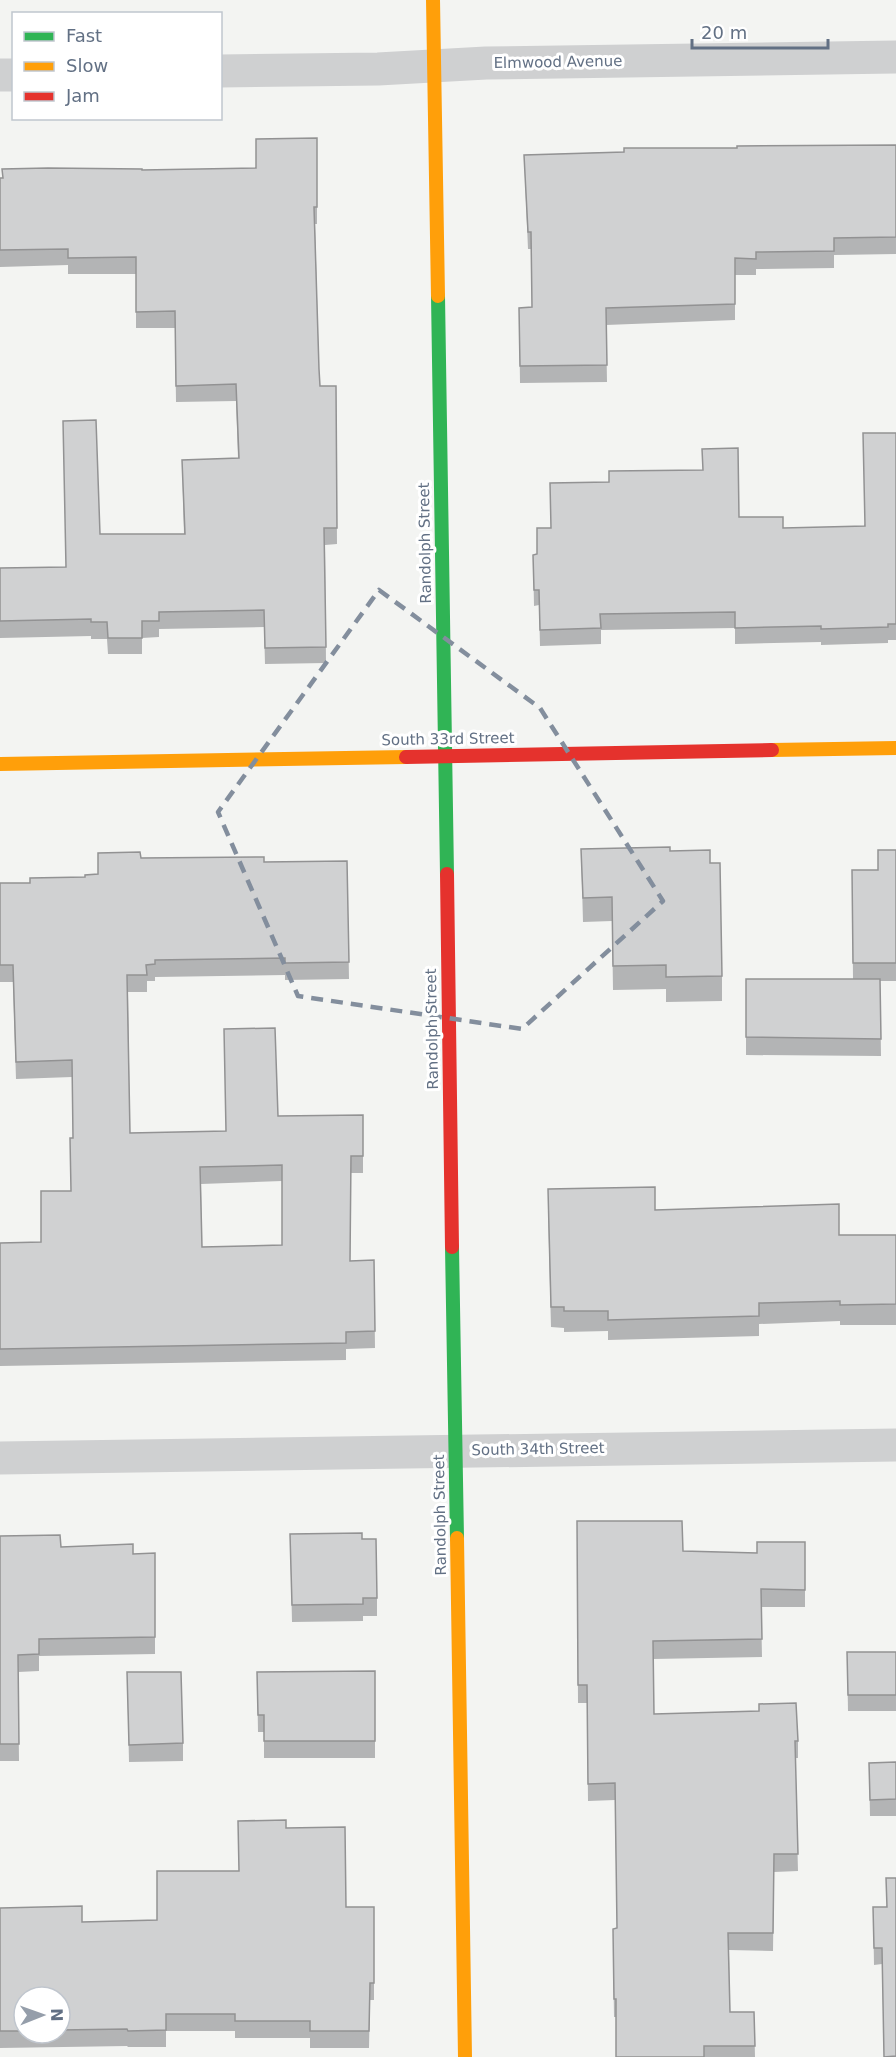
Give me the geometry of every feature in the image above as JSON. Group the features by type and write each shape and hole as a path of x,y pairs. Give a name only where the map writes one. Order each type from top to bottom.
{"main road":[{"name":"Randolph Street","path":"433,0 465,2057"},
{"name":"South 33rd Street","path":"0,764 896,748"}],"street":[{"name":"Elmwood Avenue","path":"222,71 493,63 896,57"},
{"name":"South 34th Street","path":"0,1458 896,1445"}],"highlighted area":[{"path":"379,590 540,708 663,901 522,1029 298,996 218,812"}],"building":[{"path":"317,138 317,207 314,207 320,386 336,386 337,528 324,528 326,647 265,648 264,610 159,612 159,621 142,621 142,638 108,638 107,622 91,622 91,619 0,621 0,568 66,567 63,421 96,420 100,534 185,534 182,460 239,458 236,384 176,386 175,311 136,312 136,257 68,258 68,249 0,250 2,169 256,168 256,139"},
{"path":"896,145 896,237 834,238 834,251 756,252 756,259 735,258 735,304 606,308 607,365 520,366 519,308 532,307 531,232 528,232 524,155 624,152 624,148"},
{"path":"863,433 896,433 896,624 888,624 888,627 821,629 821,626 735,628 735,612 600,614 601,628 540,630 539,590 534,590 533,555 537,554 537,528 551,528 550,483 609,482 609,471 703,470 702,449 738,448 739,517 783,517 783,528 865,526"},
{"path":"670,847 670,851 710,850 710,863 720,863 722,976 666,977 666,965 613,966 612,897 583,898 581,849"},
{"path":"878,850 896,850 896,963 853,963 852,870 878,870"},
{"path":"140,852 141,858 264,857 264,862 347,861 349,962 285,963 285,958 155,960 155,964 146,965 147,975 127,975 130,1133 226,1131 224,1029 275,1028 278,1116 363,1115 363,1156 351,1156 350,1261 374,1260 375,1331 346,1332 346,1343 0,1349 0,1243 41,1242 41,1191 71,1191 70,1138 73,1138 72,1060 16,1062 13,965 0,965 0,883 30,883 30,878 85,877 85,875 98,874 98,853","holes":["282,1165 282,1245 202,1247 200,1167"]},
{"path":"746,979 880,979 881,1039 746,1037"},
{"path":"655,1187 655,1210 839,1204 839,1235 896,1235 896,1304 840,1305 840,1301 759,1303 759,1316 608,1320 608,1311 564,1311 564,1307 551,1307 548,1189"},
{"path":"577,1521 682,1521 683,1551 757,1553 757,1542 805,1542 805,1590 761,1589 762,1639 653,1641 654,1714 759,1711 759,1704 796,1703 798,1854 774,1854 773,1933 728,1933 730,2012 754,2012 755,2046 704,2046 704,2057 616,2057 613,1929 617,1928 615,1783 588,1784 587,1685 578,1685"},
{"path":"362,1533 362,1539 376,1539 377,1598 363,1598 363,1604 292,1605 290,1534"},
{"path":"60,1535 61,1547 133,1544 133,1554 155,1553 155,1637 39,1639 39,1654 18,1655 19,1744 0,1744 0,1536"},
{"path":"847,1652 896,1652 896,1695 848,1695"},
{"path":"375,1671 375,1741 264,1741 264,1715 258,1715 257,1672"},
{"path":"127,1672 181,1672 183,1743 129,1745"},
{"path":"896,1762 896,1799 870,1800 869,1763"},
{"path":"286,1820 286,1828 345,1827 346,1907 374,1907 374,1983 370,1983 369,2031 310,2031 310,2021 235,2021 235,2014 166,2014 166,2030 72,2030 72,1985 12,1985 12,2031 0,2031 0,1908 82,1906 82,1922 157,1920 157,1871 239,1871 238,1821"},
{"path":"886,1878 896,1878 896,2056 884,2057 882,1948 874,1948 873,1907 887,1907"}],"traffic: fast":[{"path":"438,296 447,874"},
{"path":"452,1247 457,1538"}],"traffic: slow":[{"path":"433,0 438,296"},
{"path":"772,750 896,748"},
{"path":"0,764 406,757"},
{"path":"457,1538 465,2057"}],"traffic: jam":[{"path":"406,757 772,750"},
{"path":"447,874 452,1247"}]}
